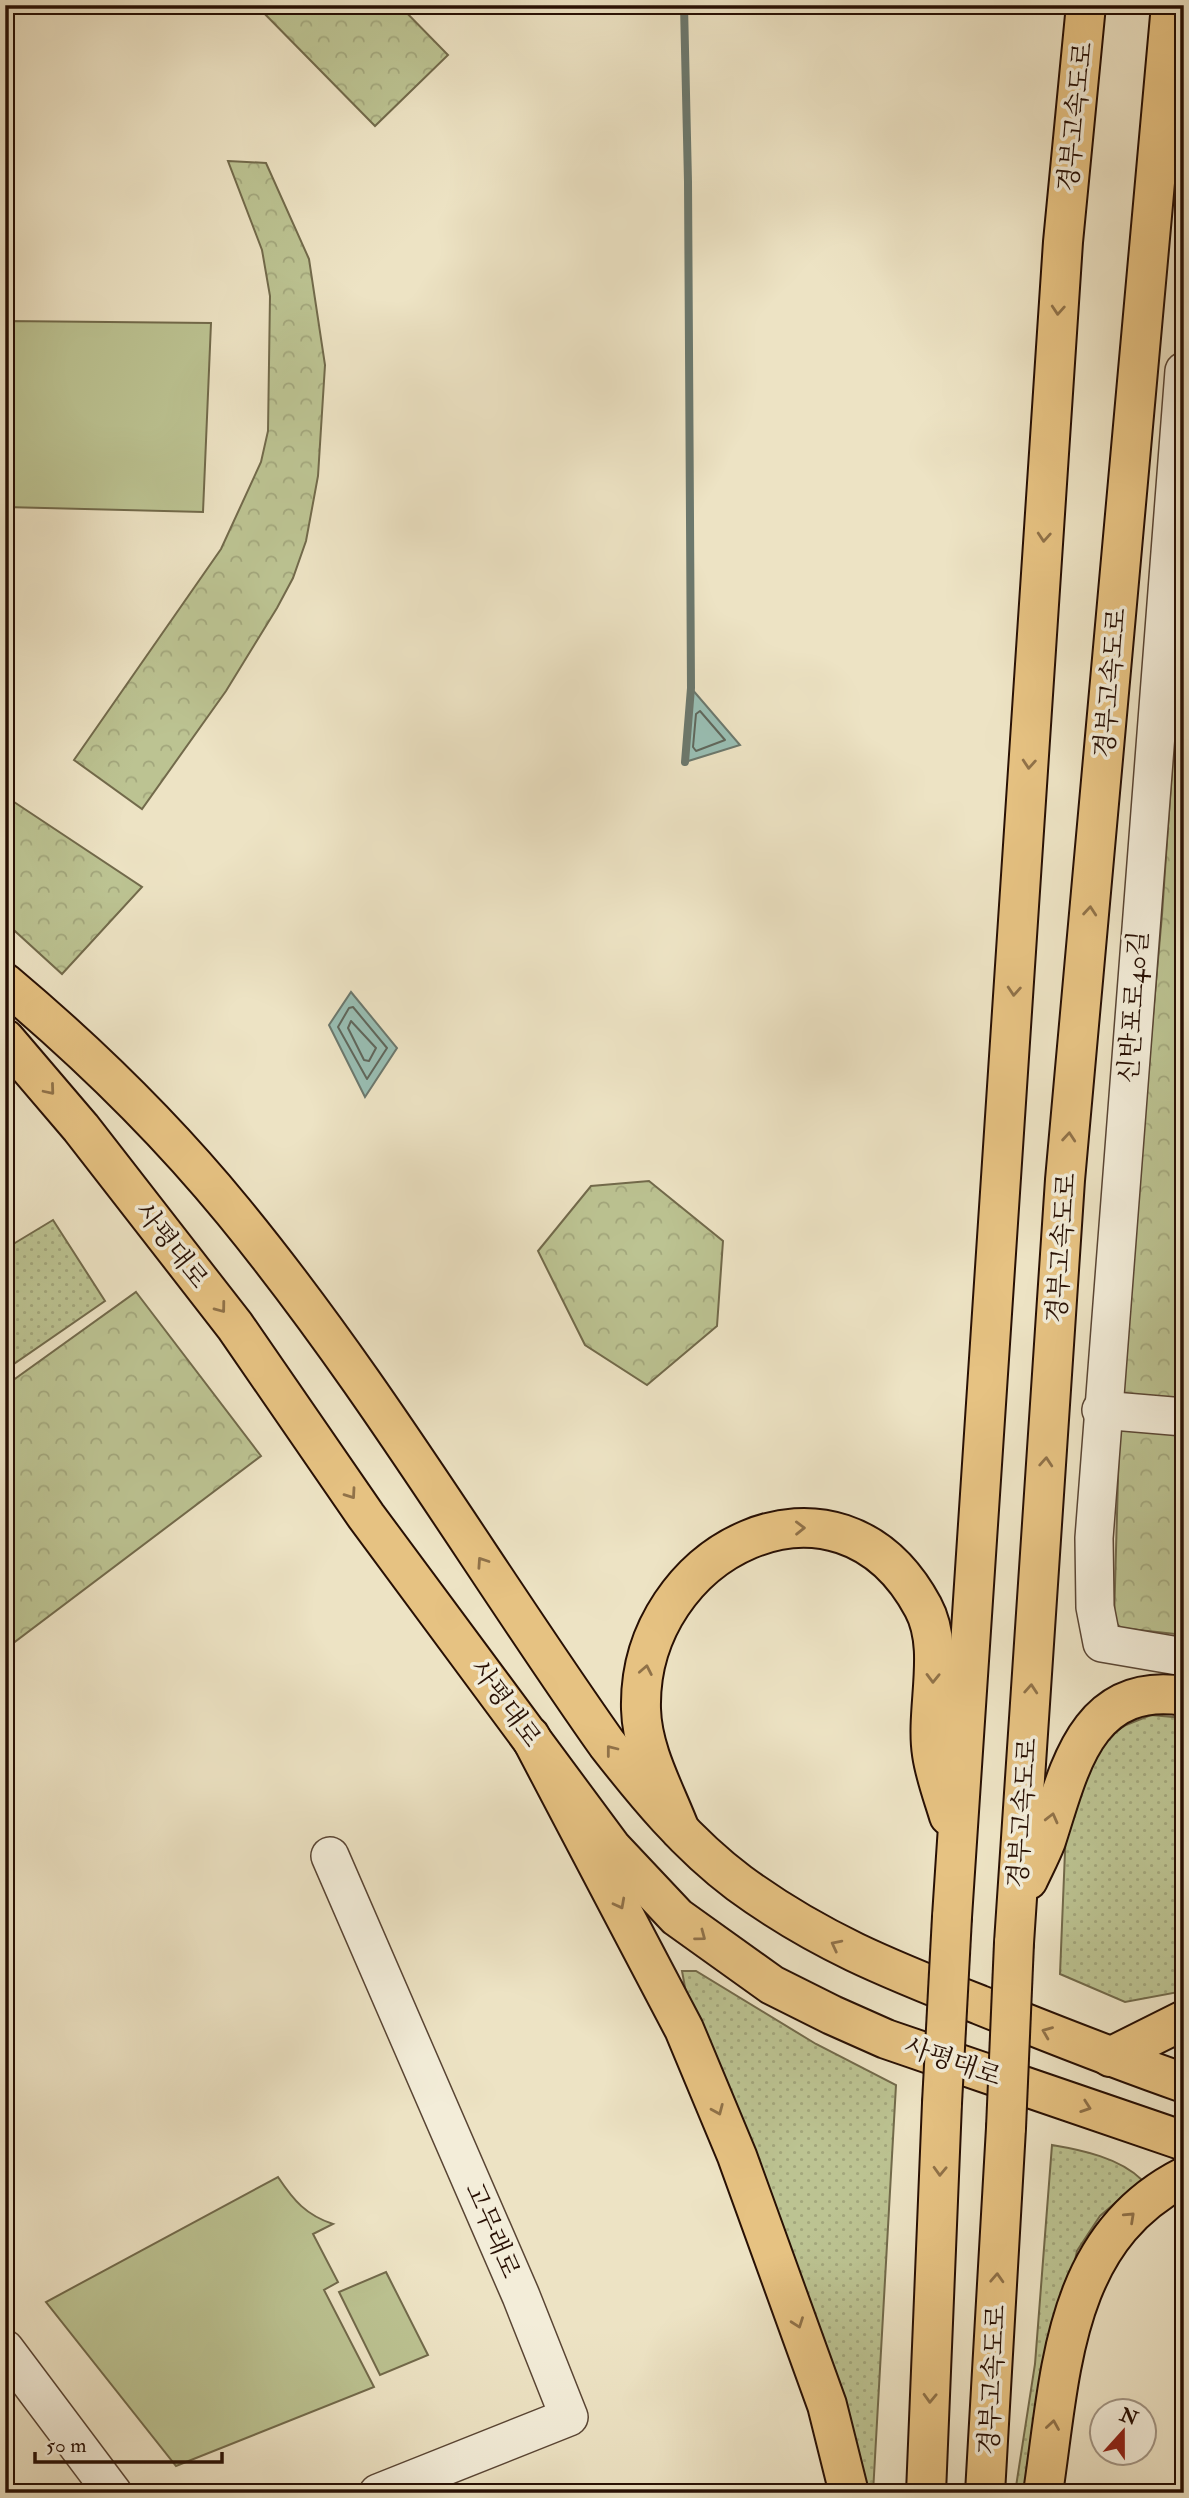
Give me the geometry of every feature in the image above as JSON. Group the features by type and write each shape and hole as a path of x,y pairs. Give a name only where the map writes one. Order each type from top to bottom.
{"main road":[{"path":"1063,5 1063,242"},
{"name":"경부고속도로","path":"926,2493 956,1843 1063,242 1086,5"},
{"name":"경부고속도로","path":"985,2493 1016,1904 1065,1180 1171,5"},
{"path":"5,983 56,1026 121,1089 231,1209 303,1300 607,1744 680,1830 737,1881 830,1943 868,1961 1110,2057 1184,2083"},
{"name":"사평대로","path":"5,1039 81,1128 219,1305 366,1516 612,1848 646,1888 677,1917 772,1985 886,2039 1184,2141"},
{"path":"680,1830 647,1746 641,1710 645,1670 654,1637 678,1591 705,1564 745,1541 776,1531 803,1527 835,1532 872,1549 910,1585 925,1610 934,1671 932,1753 956,1843"},
{"path":"1016,1904 1045,1843 1065,1777 1084,1737 1107,1714 1131,1700 1147,1695 1184,1696"},
{"path":"530,1736 684,2029 737,2155 827,2405 849,2493"},
{"path":"1110,2057 1184,2020"},
{"path":"1043,2493 1062,2370 1079,2295 1087,2276 1100,2251 1122,2224 1152,2198 1184,2177"}],"street":[{"name":"신반포로40길","path":"1184,370 1180,454 1101,1410 1094,1538 1095,1607 1102,1643 1184,1657"},
{"path":"1101,1410 1184,1417"},
{"name":"고무래로","path":"330,1856 521,2296 569,2417 378,2493"},
{"path":"5,2349 113,2493"}],"green space":[{"path":"256,5 399,5 448,55 375,126"},
{"path":"228,161 266,163 309,259 325,365 318,476 306,541 293,578 226,691 142,809 74,760 221,549 261,462 268,431 270,296 262,250"},
{"path":"5,321 211,323 203,512 5,507"},
{"path":"1184,591 1184,1635 1121,1628 1114,1621 1121,1372 1162,915"},
{"path":"5,796 142,887 62,974 5,922"},
{"path":"649,1181 723,1241 717,1326 647,1385 585,1345 538,1251 591,1186"},
{"path":"53,1220 105,1301 5,1370 5,1249"},
{"path":"136,1292 261,1456 12,1644 5,1634 5,1386"},
{"path":"1151,1715 1184,1718 1184,1991 1125,2002 1060,1974 1066,1827 1100,1742 1126,1725"},
{"path":"682,1971 696,1971 816,2044 896,2085 873,2493 856,2493 691,2020"},
{"path":"1052,2145 1088,2152 1112,2161 1142,2180 1100,2216 1077,2251 1060,2332 1034,2493 1015,2493 1035,2364"},
{"path":"278,2177 301,2206 333,2224 313,2234 338,2282 324,2290 374,2387 176,2466 46,2302"},
{"path":"386,2272 428,2355 380,2375 339,2292"}],"water":[{"path":"691,688 740,745 685,762"},
{"path":"351,992 397,1048 365,1097 329,1025"}],"waterway":[{"path":"684,5 688,182 691,688 685,762"}]}
